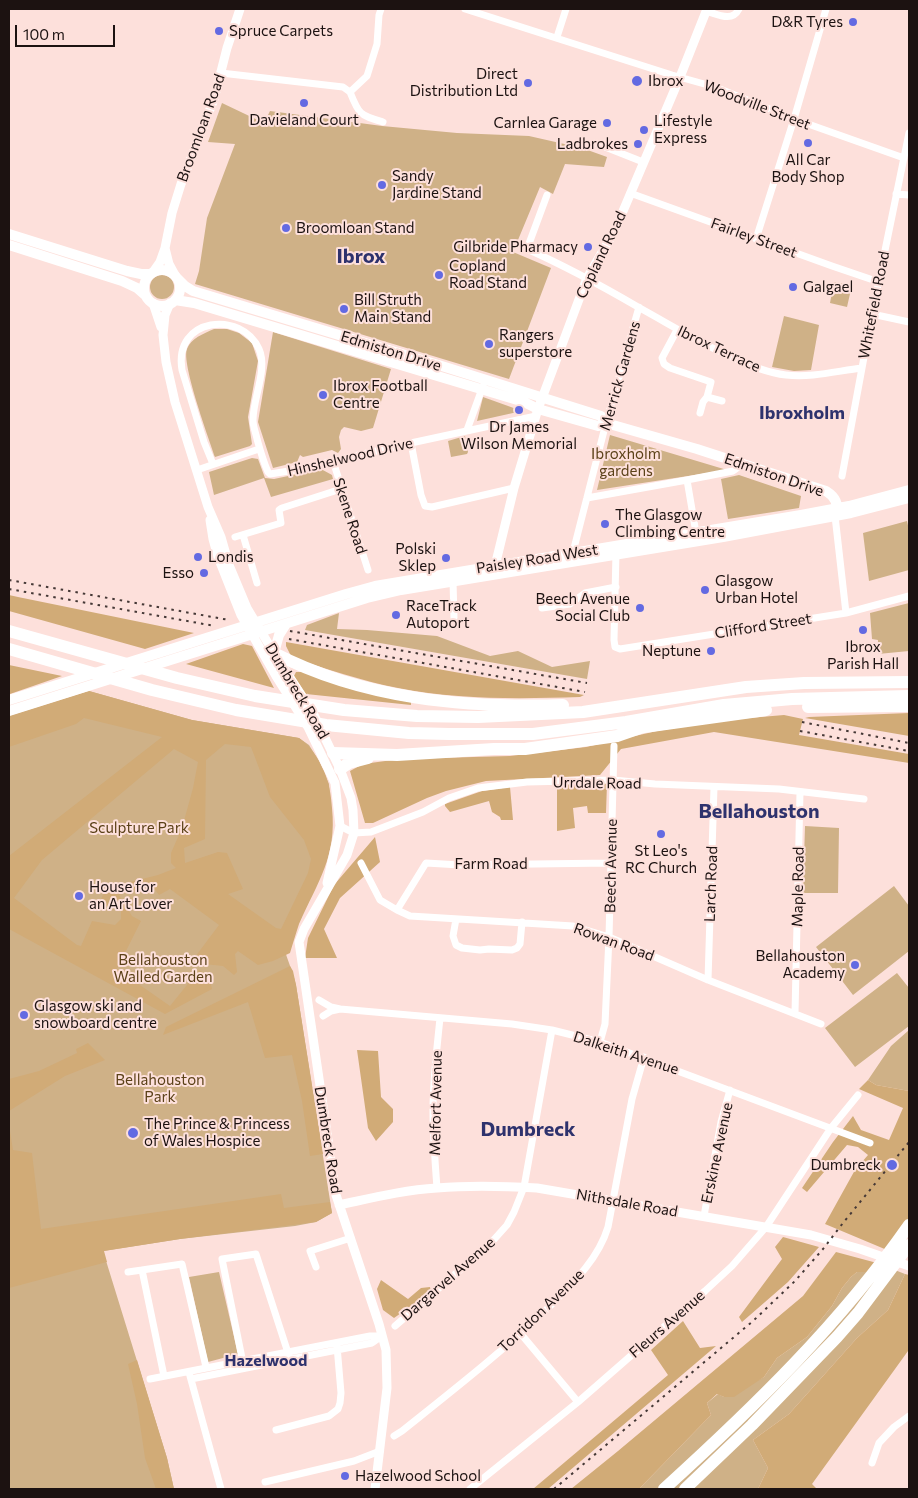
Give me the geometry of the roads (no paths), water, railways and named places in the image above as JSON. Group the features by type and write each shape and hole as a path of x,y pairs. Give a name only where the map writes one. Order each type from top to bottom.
{"highway":[{"path":"9,623 177,678"},
{"path":"9,631 177,678 255,696 344,710 417,716 486,717 583,712 746,687 804,683 909,682"},
{"path":"9,648 152,690 256,714 369,730 433,734 533,734 626,722 724,705 792,699 909,696"},
{"path":"274,653 299,666 374,689 405,697 446,702 494,706 553,706 662,700"},
{"path":"9,656 65,665"},
{"path":"289,675 294,667 299,666"},
{"path":"888,682 909,678"},
{"path":"533,734 555,737 589,735 752,710 909,706"},
{"path":"326,750 382,754 525,749 617,736 644,727"},
{"path":"340,769 358,760 382,754"},
{"path":"664,1489 749,1409 813,1345 864,1286 909,1225"},
{"path":"685,1489 752,1426 837,1337 858,1313 909,1245"},
{"path":"656,1489 813,1345"},
{"path":"689,1489 710,1466"}],"main road":[{"name":"Broomloan Road","path":"152,273 160,262 165,248 176,200 214,99 227,48 240,9"},
{"name":"Copland Road","path":"495,566 514,488 537,412 587,278 615,230 680,77 706,10"},
{"path":"9,234 127,271 141,274 161,270 167,271 176,277"},
{"path":"9,245 122,281 137,288 153,303 159,305 173,302"},
{"path":"163,335 165,315 180,289 169,264 165,248"},
{"path":"145,295 144,283 152,273"},
{"name":"Edmiston Drive","path":"176,277 184,286 192,291 486,379 601,416 606,423"},
{"name":"Edmiston Drive","path":"173,302 194,303 524,402 537,412 598,426 606,423 697,449 826,491 836,500 836,512"},
{"path":"153,303 163,335 170,382 208,507 218,557 227,581 254,628"},
{"name":"Paisley Road West","path":"616,550 696,533 836,512 849,506 909,490"},
{"name":"Paisley Road West","path":"254,628 286,624 384,594 572,557 723,537 909,498"},
{"name":"Paisley Road West","path":"201,644 254,628 375,586 495,566 572,557"},
{"path":"274,653 279,635 286,624"},
{"name":"Dumbreck Road","path":"254,628 274,653 314,715 335,783 340,826 325,890"},
{"name":"Dumbreck Road","path":"254,628 283,687 308,727 340,769 351,798 353,810 354,833 347,855 304,928 299,942 336,1195 382,1336 386,1355 387,1388 375,1489"},
{"path":"9,700 48,687 201,644"},
{"path":"9,711 74,690 201,644"},
{"path":"283,687 289,675"},
{"name":"Nithsdale Road","path":"339,1206 392,1194 437,1188 524,1187 819,1237 909,1266"},
{"name":"Dumbreck Road","path":"380,1451 380,1489"}],"street":[{"path":"350,92 367,76 377,44 381,9"},
{"name":"Woodville Street","path":"465,9 557,37 628,62 715,87 794,119 904,158"},
{"path":"557,37 566,9"},
{"path":"706,10 729,17 734,15 739,9"},
{"path":"756,239 826,9"},
{"path":"221,73 344,87 350,92 357,110 364,116 383,122"},
{"name":"Whitefield Road","path":"842,476 872,314 909,133"},
{"path":"596,143 643,162"},
{"name":"Fairley Street","path":"630,193 879,282"},
{"path":"896,194 909,195"},
{"name":"Ibrox Terrace","path":"547,195 527,249 587,278 677,330 728,356 762,370 777,374 802,376 862,368"},
{"name":"Merrick Gardens","path":"572,557 606,423 639,307"},
{"path":"872,314 909,322"},
{"name":"Hinshelwood Drive","path":"213,464 204,442 181,366 181,355 185,343 196,331 208,325 219,324 237,328 250,337 260,350 262,363 253,420 259,449 270,474 333,462 537,412"},
{"path":"677,330 662,358 664,364 670,368 711,382 700,413"},
{"path":"468,430 486,379"},
{"path":"707,397 722,401"},
{"path":"411,443 421,495 424,505 428,507 514,488"},
{"path":"197,470 259,449"},
{"name":"Skene Road","path":"333,462 368,570"},
{"path":"587,498 733,471 743,464"},
{"path":"687,480 696,533"},
{"path":"235,538 281,523 280,510 282,508 342,489"},
{"path":"836,512 846,613"},
{"path":"243,535 257,583"},
{"path":"542,608 570,604 585,593 616,586 616,550"},
{"path":"355,561 364,558"},
{"path":"453,581 454,618"},
{"name":"Clifford Street","path":"616,586 615,647 623,648 846,613 909,596"},
{"name":"Beech Avenue","path":"600,1042 605,1024 614,746"},
{"name":"Urrdale Road","path":"354,833 371,832 423,812 449,798 478,788 527,782 612,780 655,784 760,788 864,799"},
{"name":"Larch Road","path":"708,980 714,787"},
{"name":"Maple Road","path":"795,1013 800,792"},
{"path":"340,826 354,833"},
{"name":"Rowan Road","path":"361,863 380,900 410,916 573,926 609,937 708,980 821,1024"},
{"name":"Farm Road","path":"397,910 426,863 460,865 610,863"},
{"path":"456,919 454,936 456,945 462,948 480,950 489,948 512,950 517,948 520,944 522,922"},
{"name":"Dalkeith Avenue","path":"320,1000 340,1009"},
{"name":"Dalkeith Avenue","path":"322,1016 331,1010 340,1009 512,1024 552,1030 600,1042 644,1057 870,1143"},
{"name":"Melfort Avenue","path":"437,1188 433,1109 434,1074 440,1018"},
{"name":"Dargarvel Avenue","path":"395,1326 498,1236 514,1212 524,1187 552,1030"},
{"name":"Torridon Avenue","path":"394,1436 521,1334 572,1284 595,1256 606,1236 632,1099 644,1057"},
{"name":"Erskine Avenue","path":"704,1216 722,1117 730,1090"},
{"name":"Fleurs Avenue","path":"470,1489 578,1402 732,1266 766,1228 831,1128 858,1095"},
{"path":"316,1267 310,1251 351,1238"},
{"path":"244,1368 222,1260 256,1254 289,1356"},
{"path":"128,1272 182,1264 206,1367"},
{"path":"142,1270 164,1376"},
{"path":"521,1334 578,1402"},
{"path":"191,1379 289,1356 372,1343 382,1336"},
{"path":"276,1430 329,1416 338,1410 341,1394 337,1347"},
{"path":"150,1379 243,1360 289,1356"},
{"path":"189,1371 221,1489"},
{"path":"872,1463 879,1443 894,1427 909,1416"},
{"path":"265,1482 354,1461 380,1451"}],"railway":[{"path":"9,580 229,620"},
{"path":"9,589 215,626"},
{"path":"290,631 587,683"},
{"path":"289,639 585,692"},
{"path":"802,722 909,743"},
{"path":"800,731 909,751"},
{"path":"554,1489 753,1321 795,1281 909,1142"}],"place":[{"name":"D&R Tyres","path":"853,22"},
{"name":"Spruce Carpets","path":"219,31"},
{"name":"Ibrox","path":"637,81"},
{"name":"Direct Distribution Ltd","path":"528,83"},
{"name":"Davieland Court","path":"304,103"},
{"name":"Carnlea Garage","path":"607,123"},
{"name":"Lifestyle Express","path":"644,130"},
{"name":"All Car Body Shop","path":"808,143"},
{"name":"Ladbrokes","path":"638,144"},
{"name":"Sandy Jardine Stand","path":"382,185"},
{"name":"Broomloan Stand","path":"286,228"},
{"name":"Gilbride Pharmacy","path":"588,247"},
{"name":"Copland Road Stand","path":"439,275"},
{"name":"Galgael","path":"793,287"},
{"name":"Bill Struth Main Stand","path":"344,309"},
{"name":"Rangers superstore","path":"489,344"},
{"name":"Ibrox Football Centre","path":"323,395"},
{"name":"Dr James Wilson Memorial","path":"519,410"},
{"name":"The Glasgow Climbing Centre","path":"605,524"},
{"name":"Londis","path":"198,557"},
{"name":"Polski Sklep","path":"446,558"},
{"name":"Esso","path":"204,573"},
{"name":"Glasgow Urban Hotel","path":"705,590"},
{"name":"Beech Avenue Social Club","path":"640,608"},
{"name":"RaceTrack Autoport","path":"396,615"},
{"name":"Ibrox Parish Hall","path":"863,630"},
{"name":"Neptune","path":"711,651"},
{"name":"St Leo's RC Church","path":"661,834"},
{"name":"House for an Art Lover","path":"79,896"},
{"name":"Bellahouston Academy","path":"855,965"},
{"name":"Glasgow ski and snowboard centre","path":"24,1015"},
{"name":"The Prince & Princess of Wales Hospice","path":"133,1133"},
{"name":"Dumbreck","path":"892,1165"},
{"name":"Hazelwood School","path":"345,1476"}],"district":[{"name":"Ibrox","path":"361,256"},
{"name":"Ibroxholm","path":"802,413"},
{"name":"Bellahouston","path":"759,811"},
{"name":"Dumbreck","path":"528,1129"},
{"name":"Hazelwood","path":"266,1361"}],"park label":[{"name":"Ibroxholm gardens","path":"626,462"},
{"name":"Sculpture Park","path":"139,828"},
{"name":"Bellahouston Walled Garden","path":"163,968"},
{"name":"Bellahouston Park","path":"160,1088"}]}
